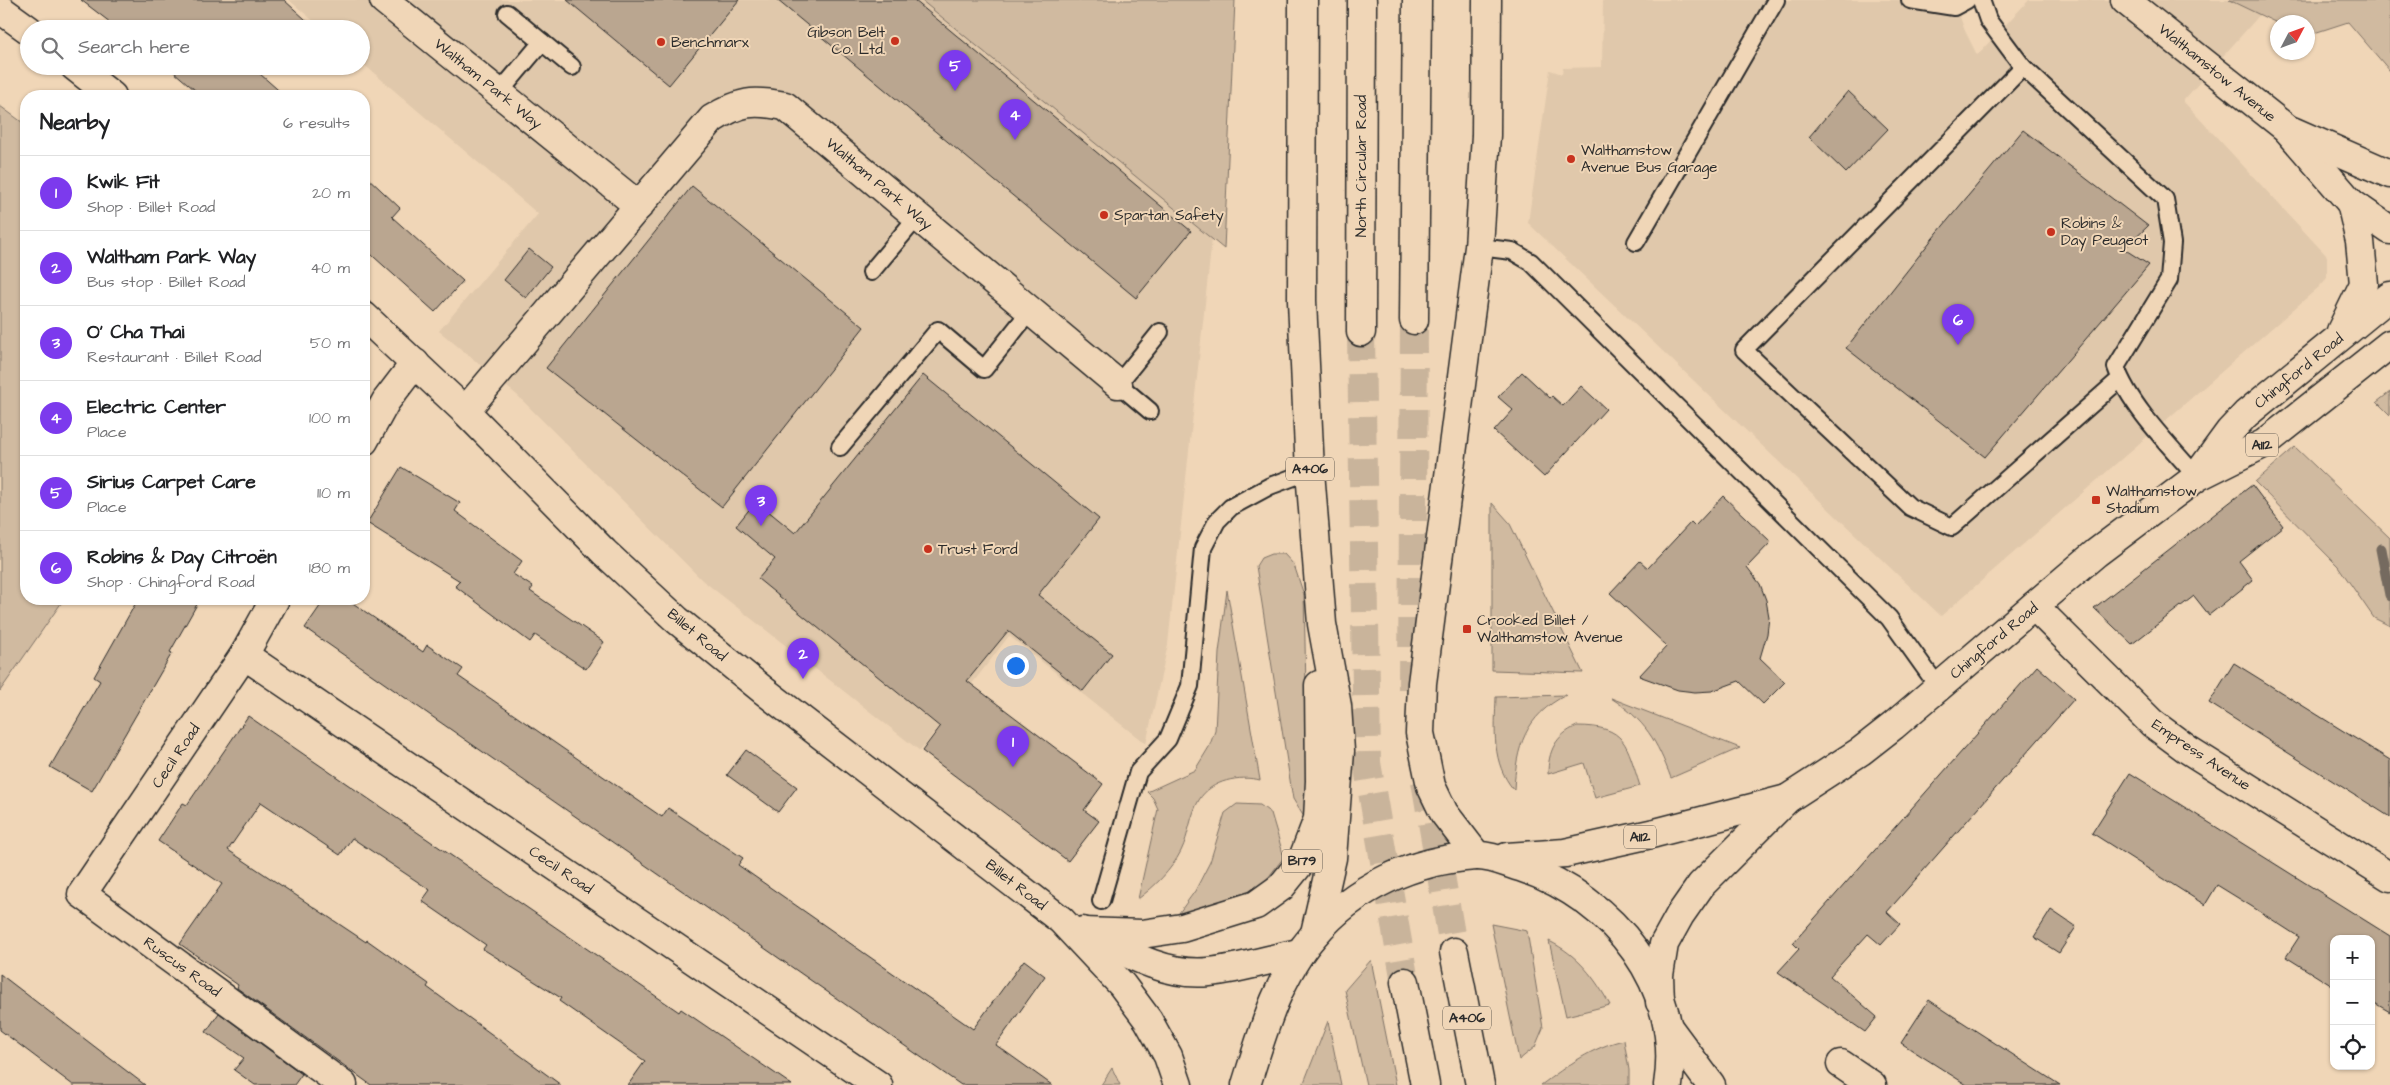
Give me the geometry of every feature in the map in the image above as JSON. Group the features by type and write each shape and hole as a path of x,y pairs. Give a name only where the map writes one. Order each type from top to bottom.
{"main road":[{"name":"Waltham Park Way","path":"384,0 639,206"},
{"name":"A406","path":"1304,0 1302,301 1310,471 1322,624 1337,706 1340,751 1332,858 1307,943"},
{"name":"North Circular Road","path":"1361,332 1362,0"},
{"path":"1414,320 1417,0"},
{"path":"1487,0 1486,135 1479,247 1422,683 1420,733 1431,786 1444,813 1484,856 1545,876 1594,907 1632,944 1649,971 1664,1015 1710,1085"},
{"name":"Walthamstow Avenue","path":"2125,0 2286,128 2351,203 2390,230"},
{"path":"0,9 20,23"},
{"path":"85,75 104,90"},
{"name":"Waltham Park Way","path":"465,411 712,119 733,106 760,101 785,106 1118,384"},
{"name":"Walthamstow Avenue","path":"2286,128 2390,174"},
{"path":"2337,339 2364,284 2360,241 2351,203"},
{"name":"Chingford Road","path":"2196,477 2230,431 2246,414 2390,296"},
{"name":"Billet Road","path":"370,322 465,411 604,552 677,620 763,690 1073,926 1149,963 1181,971 1208,972 1307,943"},
{"name":"Chingford Road","path":"1668,1085 1664,1015 1659,974 1664,944 1680,915 1701,885 1720,865 1787,799 1876,740 2096,553 2196,477 2266,443 2326,406 2390,344"},
{"path":"370,430 386,401 415,363"},
{"name":"Cecil Road","path":"124,832 244,655 272,605"},
{"name":"Empress Avenue","path":"2034,606 2159,728 2187,750 2390,877"},
{"name":"B179","path":"1073,926 1142,934 1182,928 1229,915 1256,905 1281,887 1302,861 1318,820 1320,781 1318,700 1322,624"},
{"name":"Cecil Road","path":"244,655 878,1085"},
{"name":"Chingford Road","path":"1307,943 1354,898 1411,868 1484,856 1533,857 1565,853 1655,833 1787,799"},
{"name":"Ruscus Road","path":"124,832 82,894 343,1085"},
{"name":"Billet Road","path":"1073,926 1122,985 1148,1020 1168,1056 1178,1085"},
{"path":"1246,1085 1266,1020 1307,943"},
{"name":"A406","path":"1454,952 1480,1085"},
{"path":"1404,982 1425,1085"},
{"path":"1841,1064 1872,1085"}],"lane":[{"path":"1636,242 1776,0"},
{"path":"1910,0 1954,7 1967,0"},
{"path":"1982,0 1988,20 2023,67 2165,199 2172,243 2169,280 2116,367 2120,379 2154,428 2196,477"},
{"path":"507,13 572,67"},
{"path":"499,93 542,42"},
{"path":"2023,67 1744,350 1910,507 1952,527 2120,379"},
{"path":"871,272 918,216"},
{"path":"1479,247 1512,251 1531,262 1889,618 1938,688"},
{"path":"840,447 938,330 984,369 1030,311"},
{"path":"1118,384 1160,332"},
{"name":"Waltham Park Way","path":"1118,384 1150,411"},
{"path":"1102,901 1138,772 1168,739 1190,686 1203,548 1217,521 1231,507 1270,486 1310,471"}],"shaded area":[{"path":"289,0 933,0 1213,230 1168,644 1146,744 1009,636 920,751 702,580 517,395 439,331 538,214 370,70 370,20 312,20"},
{"path":"921,0 1235,0 1224,249"},
{"path":"1603,0 1954,0 1965,31 1977,55 2029,0 2273,0 2183,101 2327,256 2327,278 2319,287 1941,616 1528,223 1550,70 1562,74 1563,68 1602,67"},
{"path":"2229,0 2390,0 2390,71 2348,22 2315,33 2315,15 2270,15 2270,20"},
{"path":"0,106 20,121 20,605 60,605 0,691"},
{"path":"2390,392 2390,415 2377,402"},
{"path":"2295,447 2390,538 2390,626 2374,618 2338,566 2255,482"},
{"path":"1492,503 1509,522 1583,673 1492,670"},
{"path":"1271,554 1284,554 1294,565 1304,595 1308,785 1304,817 1293,799 1256,566 1261,558"},
{"path":"1227,590 1260,780 1244,778 1226,781 1204,793 1196,806 1184,845 1177,858 1162,878 1138,899 1158,809 1153,798 1147,792 1195,770 1209,747 1215,731 1219,653"},
{"path":"1566,695 1552,703 1541,713 1525,734 1517,760 1514,790 1501,769 1498,757 1495,734 1496,697"},
{"path":"1611,698 1740,748 1671,778 1655,742 1648,732 1633,715"},
{"path":"1577,726 1606,729 1622,740 1640,786 1595,798 1584,763 1548,774 1548,766 1555,745 1564,734"},
{"path":"1237,804 1260,805 1271,813 1284,857 1267,879 1258,887 1237,899 1214,908 1179,913 1195,891 1210,862 1225,813"},
{"path":"1491,924 1527,931 1543,1028 1535,1047 1519,1060"},
{"path":"1549,941 1569,953 1585,968 1610,1005 1566,1016"},
{"path":"1371,960 1396,1085 1366,1085 1345,990"},
{"path":"1328,1021 1341,1085 1303,1085"},
{"path":"1624,1040 1629,1070 1629,1085 1541,1085 1570,1064 1591,1052"},
{"path":"1112,1068 1120,1085 1101,1085"}],"building":[{"path":"81,0 284,0 306,20 107,20"},
{"name":"Benchmarx","path":"567,0 739,0 669,85"},
{"path":"777,0 914,0 1191,231 1136,298"},
{"path":"178,75 261,75 278,90 195,90"},
{"path":"1848,91 1888,129 1846,173 1809,137"},
{"path":"2023,130 2148,226 2124,249 2149,265 1985,457 1846,348 1933,238"},
{"path":"370,180 400,208 392,217 463,281 435,312 370,253"},
{"path":"692,186 864,327 722,507 546,368"},
{"path":"529,249 551,267 526,298 504,280"},
{"path":"1522,372 1550,398 1552,396 1563,406 1581,386 1606,409 1544,477 1494,431 1513,410 1498,397"},
{"name":"Trust Ford","path":"923,375 1099,519 1038,595 1112,654 1083,691 1008,631 967,681 1103,784 1084,810 1099,821 1068,861 922,751 940,727 758,579 775,559 736,526 756,501 795,533"},
{"path":"401,467 460,503 455,511 522,561 513,574 533,587 530,591 604,642 586,669 535,635 530,642 455,586 460,581 370,525 370,518"},
{"path":"2252,485 2283,526 2239,561 2253,580 2209,615 2194,596 2132,644 2094,608"},
{"path":"1723,496 1771,542 1747,567 1760,584 1766,600 1769,617 1767,634 1760,658 1785,682 1763,704 1739,681 1712,691 1695,692 1678,690 1639,676 1667,646 1610,593 1640,561 1648,568 1691,522 1695,526"},
{"path":"135,605 197,605 170,652 172,653 92,791 50,767 100,681 94,677"},
{"path":"321,605 356,605 423,652 427,645 463,669 458,676 662,817 668,808 743,858 738,865 973,1029 1024,960 1045,976 996,1045 1052,1085 961,1085 305,628"},
{"path":"2234,663 2390,760 2390,817 2209,703"},
{"path":"2037,666 2074,699 1887,912 1900,924 1881,945 1868,934 1830,976 1877,1017 1865,1032 1778,972 1799,949 1793,943"},
{"path":"248,716 679,1012 681,1009 792,1085 628,1085 645,1061 559,1001 561,998 483,949 486,945 422,901 430,890 352,838 340,855 261,802 228,850 366,942 367,940 429,984 427,987 561,1085 371,1085 237,988 238,985 180,944 222,884 158,841 183,803 187,805"},
{"path":"746,750 797,787 778,812 727,775"},
{"path":"2130,773 2390,936 2390,1012 2375,1003 2375,935 2330,935 2330,984 2286,957 2299,937 2251,906 2217,885 2205,905 2092,833"},
{"path":"2051,910 2076,927 2059,953 2034,937"},
{"path":"0,974 145,1085 73,1085 0,1030"},
{"path":"1929,1000 2060,1085 1967,1085 1901,1043"},
{"path":"219,1013 302,1074 294,1085 255,1085 234,1070 244,1058 206,1032"}],"waterway":[{"path":"2381,549 2390,595"}],"tunnel":[{"path":"1412,689 1414,320"},
{"path":"1361,332 1367,763 1405,982"},
{"path":"1425,781 1454,952"}],"place":[{"name":"Gibson Belt Co. Ltd.","path":"895,41"},
{"name":"Benchmarx","path":"661,42"},
{"name":"Sirius Carpet Care","path":"955,91"},
{"name":"Electric Center","path":"1015,140"},
{"name":"Walthamstow Avenue Bus Garage","path":"1571,159"},
{"name":"Spartan Safety","path":"1104,215"},
{"name":"Robins & Day Peugeot","path":"2051,232"},
{"name":"Robins & Day Citroën","path":"1958,345"},
{"name":"Walthamstow Stadium","path":"2096,500"},
{"name":"O' Cha Thai","path":"761,526"},
{"name":"Trust Ford","path":"928,549"},
{"name":"Crooked Billet / Walthamstow Avenue","path":"1467,629"},
{"name":"Waltham Park Way","path":"803,679"},
{"name":"Kwik Fit","path":"1013,767"}]}
